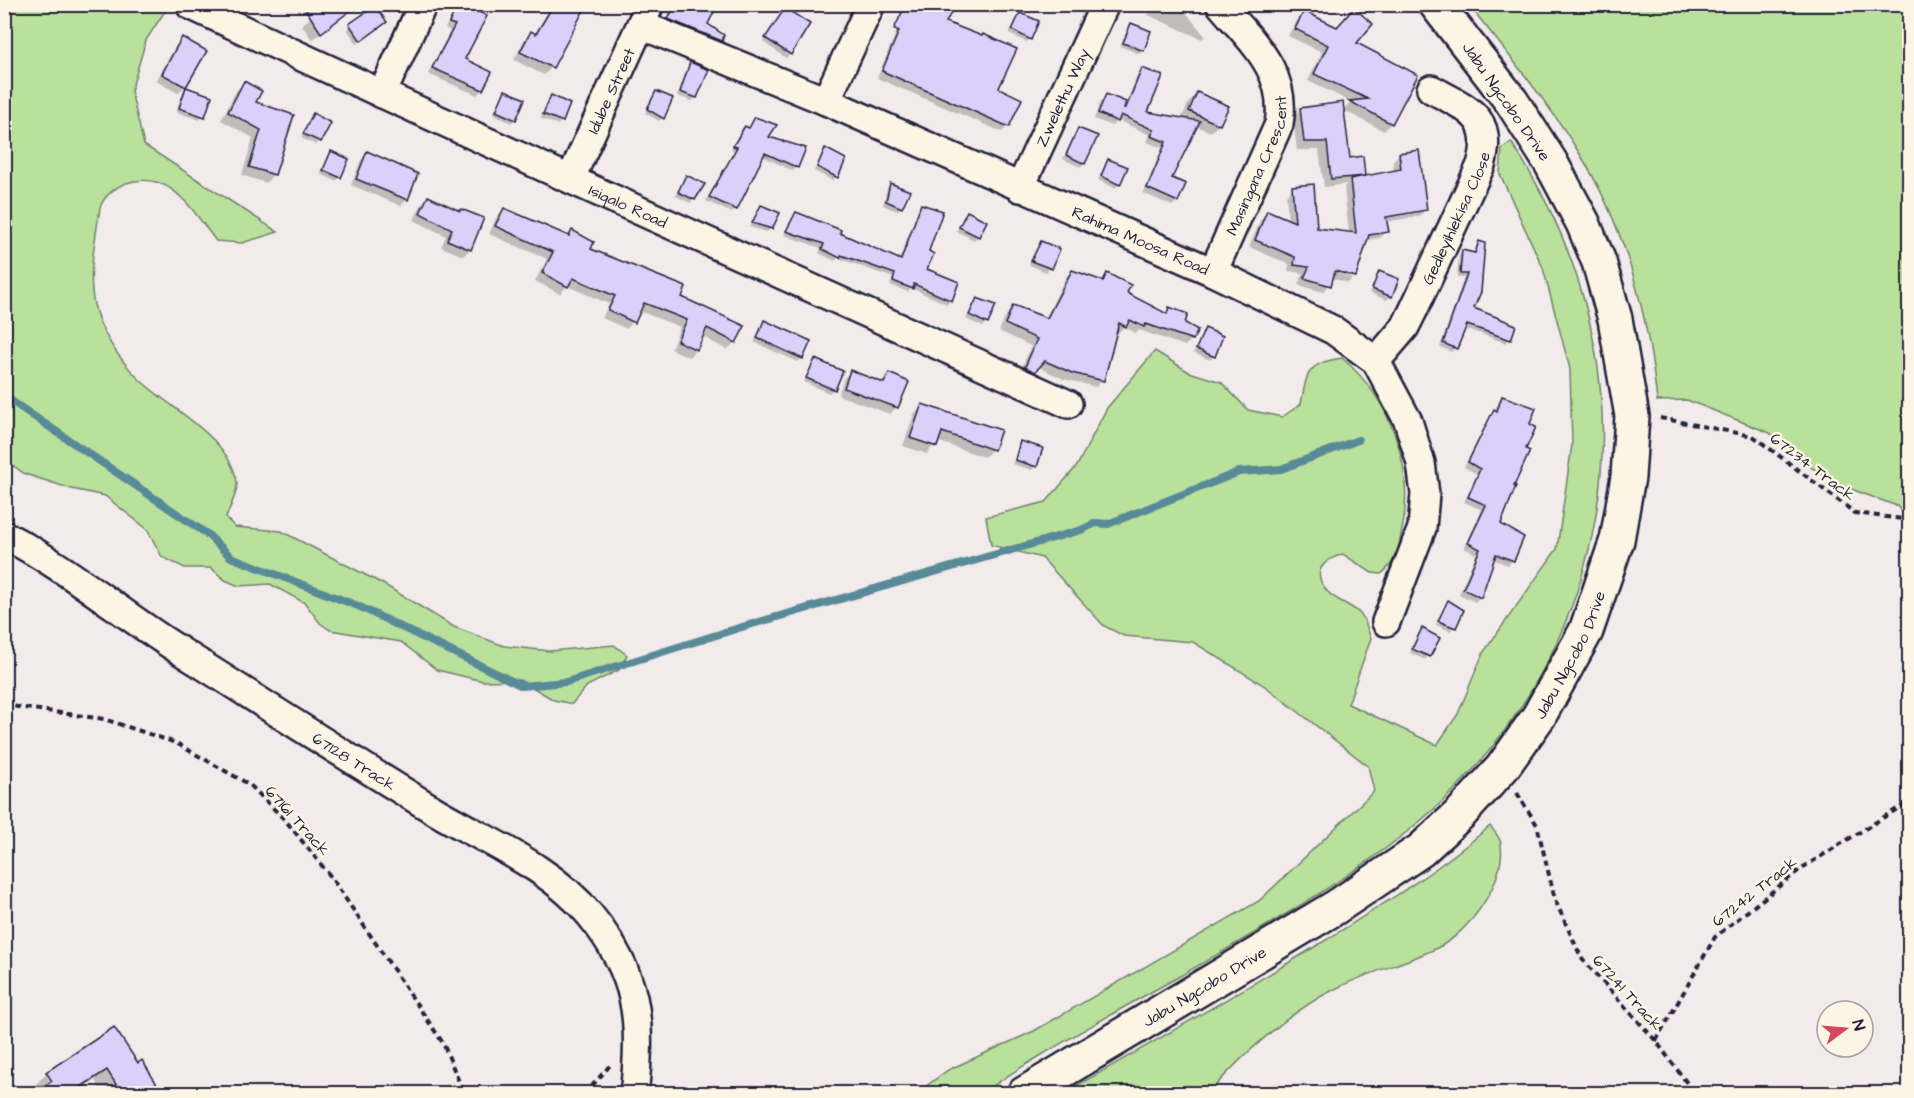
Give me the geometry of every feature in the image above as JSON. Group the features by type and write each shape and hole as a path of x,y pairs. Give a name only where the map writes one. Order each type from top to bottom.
{"main road":[{"name":"Jabu Ngcobo Drive","path":"1024,1094 1336,907 1421,850 1461,813 1502,768 1539,716 1586,631 1617,540 1628,477 1632,416 1615,319 1599,262 1583,223 1551,163 1512,102 1436,4"}],"street":[{"path":"382,94 423,4"},
{"path":"826,101 871,4"},
{"name":"Zwelethu Way","path":"1020,188 1105,4"},
{"name":"Masingana Crescent","path":"1213,272 1279,124 1282,105 1275,74 1220,4"},
{"name":"Isiqalo Road","path":"190,5 1068,404"},
{"name":"Rahima Moosa Road","path":"646,15 826,101 1213,272 1333,330 1376,361 1408,421 1421,463 1425,494 1422,528 1386,622"},
{"name":"Idube Street","path":"571,178 646,15"},
{"name":"Gedleyihlekisa Close","path":"1376,361 1405,327 1481,165 1485,150 1487,139 1479,121 1455,102 1431,89"},
{"name":"67128 Track","path":"4,535 66,573 158,637 435,811 531,867 567,892 589,914 619,962 632,991 640,1038 634,1094"}],"path":[{"name":"67234 Track","path":"1632,416 1675,419 1753,436 1855,513 1910,520"},
{"name":"67161 Track","path":"4,705 104,719 176,743 249,784 286,821 331,877 443,1043 464,1094"},
{"name":"67241 Track","path":"1502,768 1537,825 1555,900 1582,959 1656,1041 1695,1094"},
{"name":"67242 Track","path":"1656,1041 1715,936 1802,868 1910,801"}],"green space":[{"path":"5,4 169,5 146,40 131,91 144,145 278,232 242,243 216,241 179,195 156,182 142,180 126,183 110,192 100,207 91,280 94,304 100,324 117,353 138,378 196,424 223,451 232,466 237,483 235,496 226,518 235,527 281,531 383,584 454,627 504,646 550,651 614,645 627,655 619,670 587,686 572,704 554,700 520,680 483,681 437,670 401,642 330,630 320,623 305,603 270,584 239,586 225,580 211,568 185,568 162,557 147,529 105,496 72,489 25,474 5,460"},
{"path":"1469,5 1909,5 1909,521 1897,506 1840,485 1799,460 1770,433 1687,400 1657,401 1641,303 1622,240 1595,180 1553,113"},
{"path":"1511,142 1555,222 1585,305 1600,390 1601,475 1587,559 1558,640 1514,717 1456,788 1427,815 1395,841 1324,890 1251,935 1057,1046 986,1091 961,1095 917,1093 948,1070 1034,1031 1259,901 1374,791 1368,766 1265,686 1193,642 1124,636 1104,626 1042,558 991,545 986,517 1046,502 1077,466 1107,408 1155,351 1189,372 1221,382 1248,410 1282,417 1301,404 1307,377 1315,366 1342,358 1359,375 1374,393 1395,436 1402,459 1405,506 1396,555 1381,574 1372,573 1343,554 1325,563 1320,572 1322,584 1327,591 1362,616 1371,638 1348,704 1437,745 1458,714 1483,653 1557,549 1572,445 1570,369 1543,268 1500,174 1502,149"},
{"path":"1490,826 1501,842 1498,874 1483,904 1461,931 1437,948 1348,983 1318,998 1267,1035 1209,1093 1064,1093 1229,999 1348,927 1431,872"}],"building":[{"path":"302,4 359,4 321,33"},
{"path":"458,4 464,4 487,16 465,59 492,72 483,90 432,68 455,25 449,23"},
{"path":"554,4 587,4 553,68 520,52 531,31 536,34"},
{"path":"676,4 718,4 708,24 724,35 722,41 668,19"},
{"path":"906,4 956,4 946,22 982,36 983,34 1017,49 999,88 1022,99 1009,127 882,71 899,31 894,29"},
{"path":"375,6 387,22 361,41 349,24"},
{"path":"785,8 810,24 791,55 765,38"},
{"path":"1354,8 1373,24 1357,43 1418,75 1392,124 1349,101 1368,99 1314,74 1328,45 1295,29 1304,11 1337,27"},
{"path":"1020,13 1039,21 1031,40 1012,30"},
{"path":"1131,23 1151,31 1144,51 1123,43"},
{"path":"182,37 207,51 186,87 162,74"},
{"path":"690,62 709,70 697,98 680,92"},
{"path":"1142,68 1163,76 1148,112 1200,121 1172,178 1186,184 1178,202 1147,188 1166,142 1151,136 1154,130 1121,115 1118,122 1098,113 1106,94 1126,102 1124,108 1126,108"},
{"path":"244,81 262,91 256,102 294,115 275,175 249,167 261,130 228,112"},
{"path":"186,87 212,96 205,117 179,108"},
{"path":"505,90 525,99 516,120 496,111"},
{"path":"656,91 673,98 664,119 647,109"},
{"path":"1197,92 1229,106 1220,125 1189,111"},
{"path":"551,95 570,104 563,122 543,114"},
{"path":"1343,102 1350,158 1363,156 1365,176 1331,179 1327,142 1304,142 1300,108"},
{"path":"313,113 331,123 321,142 303,134"},
{"path":"755,117 777,125 769,137 806,148 798,168 765,153 737,210 709,197 737,147 733,146 745,126 749,128"},
{"path":"1078,128 1098,136 1085,164 1066,155"},
{"path":"825,148 846,159 838,178 817,167"},
{"path":"1419,150 1427,210 1386,217 1389,232 1369,235 1356,277 1335,271 1331,286 1304,278 1309,267 1294,265 1295,257 1255,240 1267,210 1295,222 1292,186 1314,184 1317,228 1356,233 1350,179 1401,169 1399,153"},
{"path":"331,151 349,159 341,178 323,170"},
{"path":"367,151 418,174 408,200 356,179"},
{"path":"1108,159 1128,167 1120,185 1101,176"},
{"path":"686,175 705,184 695,200 678,192"},
{"path":"890,183 910,191 902,208 886,201"},
{"path":"428,196 460,211 461,209 484,218 471,250 447,240 452,229 420,213"},
{"path":"921,204 943,211 929,251 934,254 927,269 959,282 952,301 914,284 913,289 893,281 895,274 841,255 840,258 822,249 824,244 786,231 796,212 841,230 840,233 901,260"},
{"path":"761,205 780,213 772,229 752,223"},
{"path":"504,208 569,236 572,230 594,242 591,249 686,287 682,297 745,326 736,343 707,328 697,350 677,341 687,320 644,303 635,323 608,310 615,296 573,278 568,287 542,273 553,252 495,226"},
{"path":"967,211 987,221 979,237 959,227"},
{"path":"1041,241 1060,249 1052,269 1031,261"},
{"path":"1479,241 1485,243 1481,292 1474,308 1516,325 1511,340 1467,325 1457,349 1443,343 1467,274 1460,274 1462,250 1475,253"},
{"path":"1072,270 1103,281 1107,273 1131,285 1127,293 1167,314 1169,307 1188,314 1185,323 1198,330 1193,340 1146,324 1144,327 1130,320 1126,327 1119,323 1104,381 1072,373 1045,361 1035,372 1025,367 1037,339 1005,324 1013,305 1047,318"},
{"path":"1379,271 1399,279 1392,297 1372,289"},
{"path":"977,298 996,305 988,324 969,315"},
{"path":"764,320 811,341 803,359 757,338"},
{"path":"1205,328 1223,336 1215,357 1196,349"},
{"path":"815,359 843,371 835,390 806,378"},
{"path":"850,370 884,383 889,373 909,382 898,408 844,388"},
{"path":"1502,396 1536,408 1530,424 1536,427 1526,449 1530,451 1514,486 1516,486 1501,524 1524,537 1514,561 1496,554 1481,598 1463,589 1480,549 1468,543 1486,505 1468,497 1480,469 1468,462 1494,409 1497,411"},
{"path":"922,404 1001,430 994,450 942,432 937,447 910,438"},
{"path":"1020,441 1043,448 1037,467 1015,460"},
{"path":"1448,600 1464,610 1456,628 1438,621"},
{"path":"1422,628 1440,638 1430,657 1412,649"},
{"path":"114,1027 138,1063 142,1060 163,1094 122,1094 107,1070 70,1094 32,1094 52,1081 46,1072"}],"waterway":[{"path":"4,396 207,534 231,557 358,606 522,686 566,682 742,627 1081,530 1096,523 1108,524 1239,472 1281,469 1358,440"}]}
